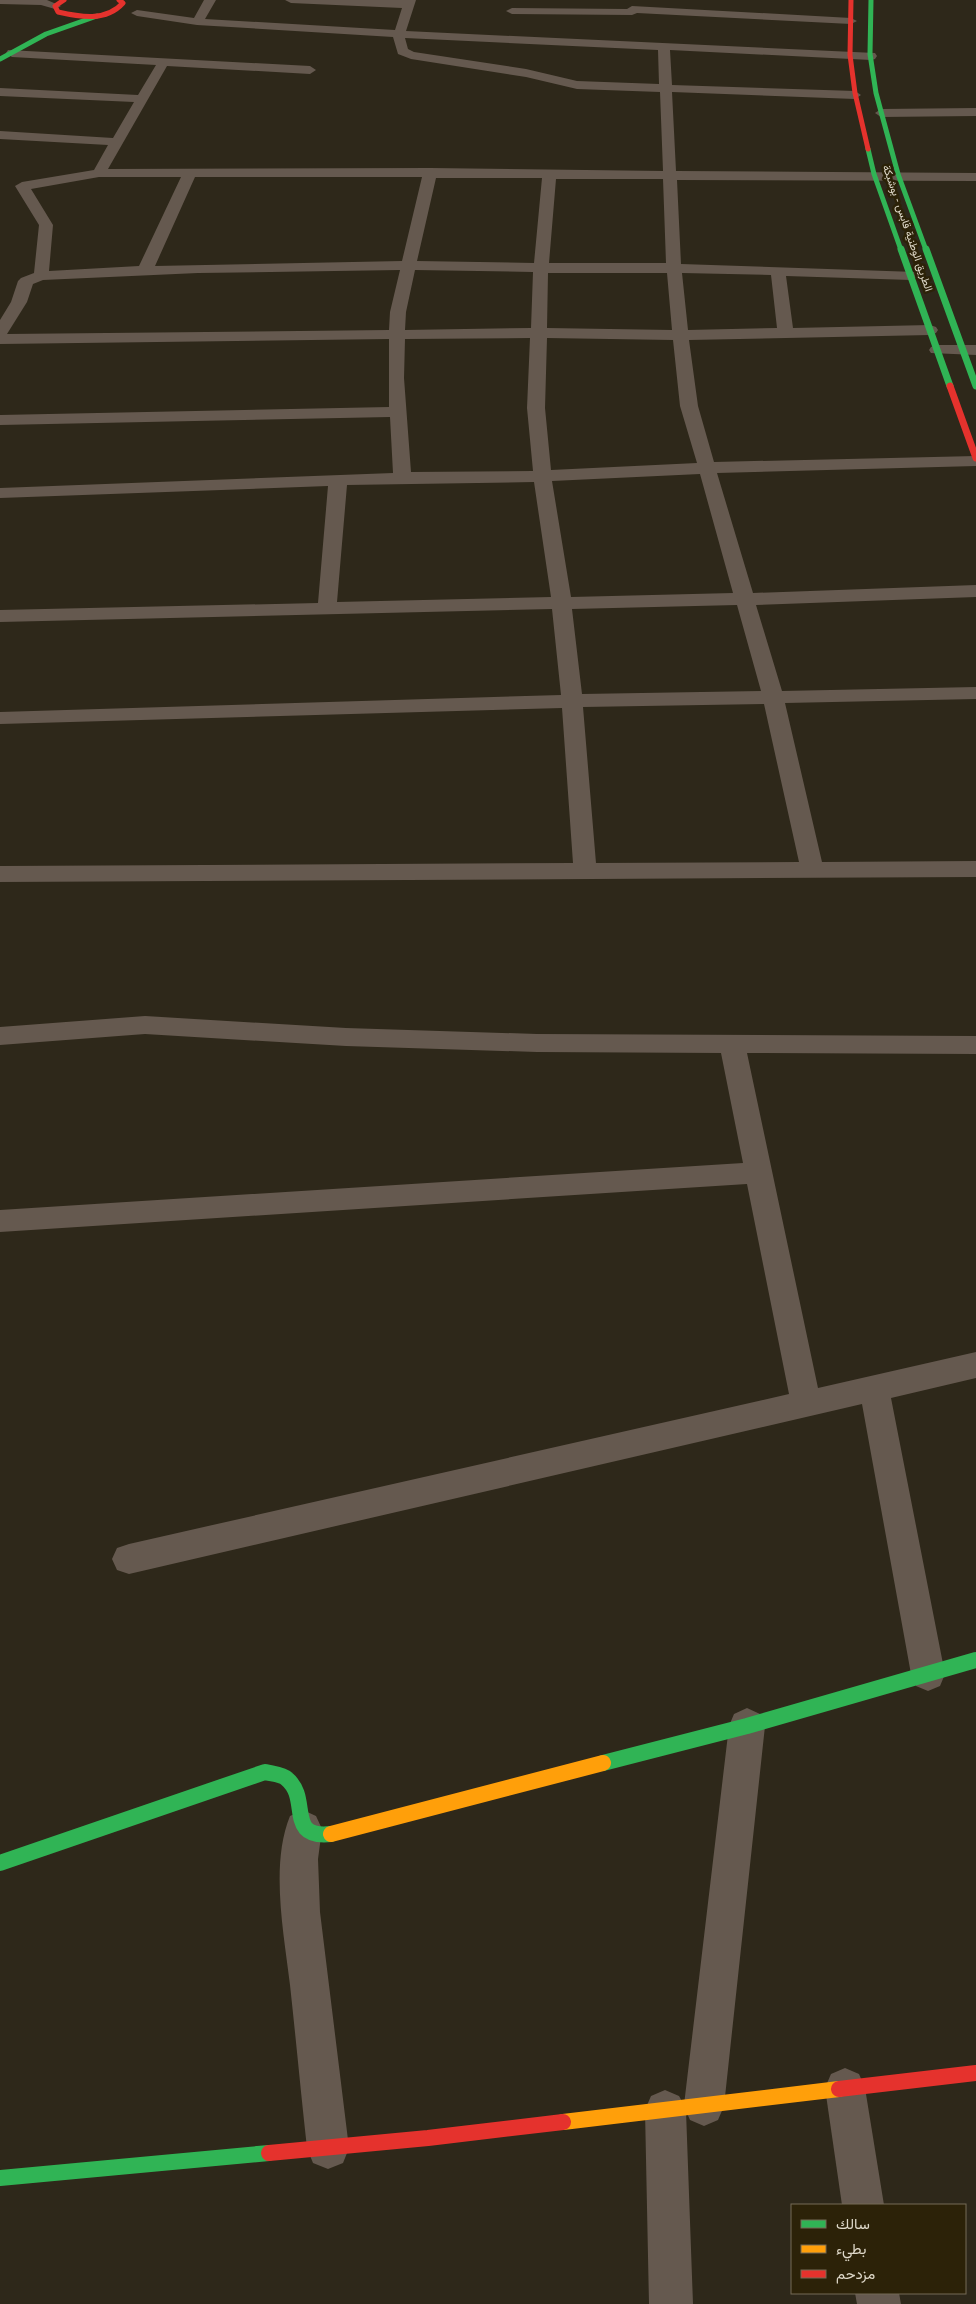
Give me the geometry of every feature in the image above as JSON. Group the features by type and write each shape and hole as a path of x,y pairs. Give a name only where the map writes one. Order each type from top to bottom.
{"main road":[{"name":"الطريق الوطنية قابس - بوشبكة","path":"851,0 850,55 855,95 875,177 976,459"},
{"name":"الطريق الوطنية قابس - بوشبكة","path":"871,0 870,56 881,113 899,177 969,350 976,386"},
{"path":"0,59 66,25 98,16 119,4"},
{"path":"57,9 74,16 98,16"},
{"path":"0,1863 266,1772 279,1775 288,1780 295,1790 303,1829 309,1836 329,1835 747,1726 976,1660"},
{"path":"0,2178 428,2138 976,2074"}],"street":[{"path":"6,13 16,0"},
{"path":"197,22 210,0"},
{"path":"291,0 409,2 399,35 401,49 406,53 495,51 633,40 870,56"},
{"path":"0,1 42,2 57,9"},
{"path":"119,4 137,13 197,22 399,35 495,51 538,75 577,85 855,95"},
{"path":"495,51 513,5 686,11 851,21"},
{"path":"674,43 666,88 675,268 680,335 689,406 773,697 812,870"},
{"path":"12,53 310,70"},
{"path":"99,173 164,61"},
{"path":"0,92 142,100"},
{"path":"881,113 976,112"},
{"path":"0,135 117,142"},
{"path":"7,185 22,186 99,173 190,172 430,172 670,176 976,177"},
{"path":"146,270 190,172"},
{"path":"402,478 396,335 398,312 430,172"},
{"path":"549,174 541,268 536,408 546,509 561,602 572,701 584,871"},
{"path":"22,186 46,225 41,276"},
{"path":"0,332 19,302 26,281 41,276 232,267 410,265 541,268 675,268 911,275"},
{"path":"778,271 786,333"},
{"path":"0,338 540,333 680,335 930,330"},
{"path":"937,350 969,350"},
{"path":"0,420 398,412"},
{"path":"0,492 402,478 543,476 708,468 976,459"},
{"path":"328,608 338,480"},
{"path":"0,616 745,599 976,591"},
{"path":"0,718 572,701 976,693"},
{"path":"0,874 976,869"},
{"path":"0,1036 145,1025 355,1037 537,1043 976,1045"},
{"path":"732,1044 806,1404"},
{"path":"0,1221 758,1173"},
{"path":"129,1560 976,1365"},
{"path":"874,1388 928,1674"},
{"path":"671,2304 685,2108 747,1726"},
{"path":"303,1829 299,1859 301,1912 328,2148"},
{"path":"845,2088 863,2204"}],"traffic: fast":[{"path":"871,0 870,54 876,93 898,174 976,386"},
{"path":"0,59 46,34 97,16"},
{"path":"868,149 874,174 950,386"},
{"path":"603,1763 747,1726 976,1660"},
{"path":"0,1863 265,1772 287,1779 293,1787 304,1826 309,1833 317,1836 331,1834"},
{"path":"0,2178 269,2153"}],"traffic: slow":[{"path":"331,1834 603,1763"},
{"path":"563,2122 839,2089"}],"traffic: jam":[{"path":"64,0 55,6 58,12 84,16 102,16 110,13 118,9 123,3 119,0"},
{"path":"851,0 850,55 855,93 868,149"},
{"path":"950,386 976,458"},
{"path":"839,2089 976,2073"},
{"path":"269,2153 428,2138 563,2122"}]}
